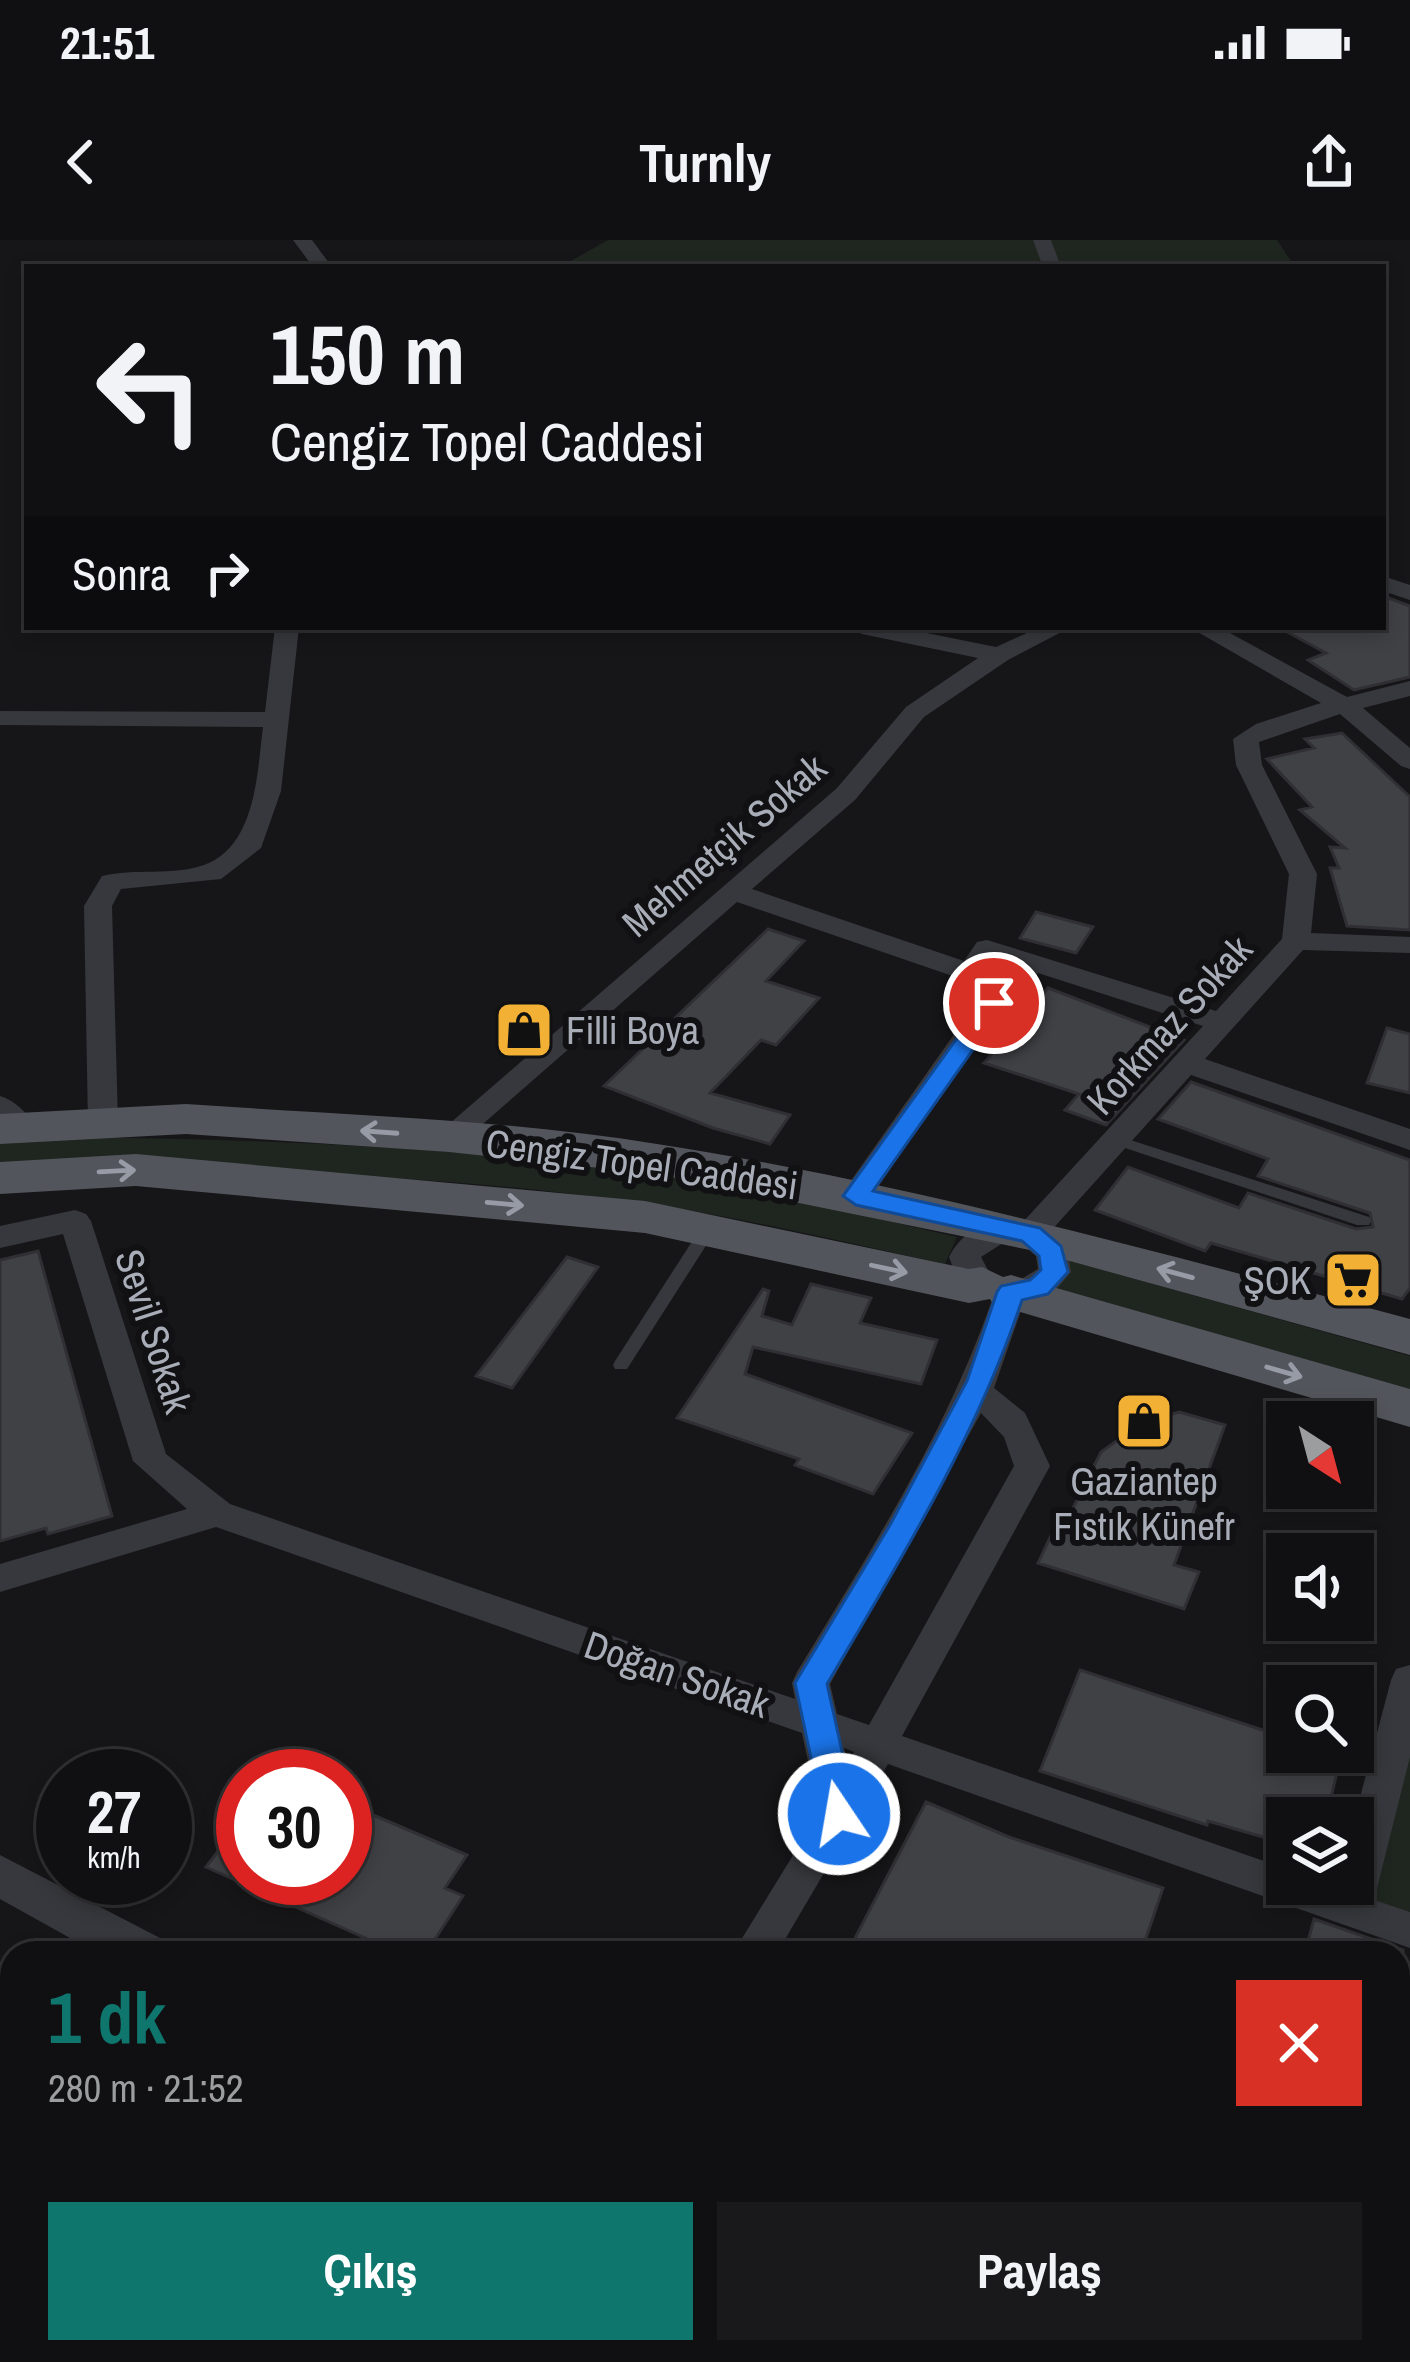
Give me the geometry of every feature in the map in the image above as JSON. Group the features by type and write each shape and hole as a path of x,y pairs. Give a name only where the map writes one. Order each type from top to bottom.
{"main road":[{"name":"Cengiz Topel Caddesi","path":"7,1120 103,1124 186,1119 449,1137 656,1159 1030,1234 1410,1337"},
{"name":"Cengiz Topel Caddesi","path":"0,1178 136,1170 646,1217 997,1288 1410,1408"}],"street":[{"path":"103,1124 98,906 112,882 212,873 248,848 268,791 287,630"},
{"path":"876,630 999,656"},
{"name":"Mehmetçik Sokak","path":"449,1137 846,794 915,712 999,656 1053,630"},
{"path":"1206,630 1348,708 1410,761"},
{"name":"Korkmaz Sokak","path":"1030,1234 1296,941 1303,874 1249,765 1246,739 1281,719 1348,708 1410,688"},
{"path":"0,718 277,720"},
{"path":"731,891 970,973 987,948 1223,1023"},
{"path":"1296,941 1410,945"},
{"path":"856,1196 977,1022 1033,962"},
{"path":"1187,1063 1410,1140"},
{"name":"Sevil Sokak","path":"0,1237 76,1221 151,1460 217,1514"},
{"path":"1030,1234 1052,1252 1055,1272 1038,1288 997,1288 967,1267 969,1248 989,1235 1030,1234"},
{"path":"839,1814 811,1683 902,1531 975,1392 997,1288"},
{"path":"761,1941 839,1814 1032,1466 1025,1437 1009,1413 975,1392"},
{"path":"0,1579 217,1514"},
{"name":"Doğan Sokak","path":"217,1514 1410,1930"},
{"path":"1351,1910 1410,1680"},
{"path":"0,1875 120,1941"}],"lane":[{"path":"1118,1141 1363,1221"},
{"path":"621,1365 708,1231"}],"shaded area":[{"path":"608,240 1277,240 1293,264 565,264"},
{"path":"0,1136 263,1142 525,1158 732,1187 957,1237 945,1264 703,1213 544,1191 311,1174 0,1165"},
{"path":"1068,1260 1410,1356 1410,1390 1055,1293"},
{"path":"1410,1730 1410,1912 1377,1902 1374,1873"}],"building":[{"path":"1386,597 1410,606 1410,677 1354,690 1308,660 1326,653 1284,630 1386,630"},
{"path":"1342,733 1410,797 1410,930 1347,926 1330,868 1339,868 1330,847 1345,848 1300,810 1312,807 1267,759 1314,748 1305,739"},
{"path":"1036,912 1093,927 1076,953 1020,938"},
{"path":"768,929 804,941 766,981 819,998 776,1045 761,1040 710,1093 790,1115 770,1144 713,1128 604,1086"},
{"path":"1048,988 1184,1040 1106,1125 1065,1110 1079,1094 984,1063"},
{"path":"1387,1028 1410,1034 1410,1093 1367,1083"},
{"path":"1191,1082 1410,1160 1410,1288 1402,1299 1211,1243 1205,1251 1095,1210 1128,1167 1239,1208 1248,1193 1356,1229 1373,1227 1370,1213 1258,1176 1268,1159 1158,1119"},
{"path":"38,1251 112,1516 48,1534 46,1528 0,1541 0,1260"},
{"path":"567,1257 598,1267 512,1388 476,1376"},
{"path":"811,1284 871,1298 860,1323 937,1340 921,1384 753,1347 745,1374 912,1433 873,1494 795,1465 799,1459 677,1418 763,1289 769,1291 762,1316 792,1325"},
{"path":"1179,1412 1225,1425 1174,1565 1199,1572 1184,1609 1038,1563 1055,1527 1062,1530 1101,1452 1142,1423"},
{"path":"1080,1670 1266,1731 1266,1773 1337,1773 1331,1797 1266,1797 1266,1838 1208,1821 1207,1825 1040,1771"},
{"path":"926,1802 1009,1837 1163,1888 1145,1941 854,1941"},
{"path":"372,1815 467,1855 445,1888 463,1896 434,1941 372,1941 291,1905 372,1905"},
{"path":"1314,1919 1377,1941 1308,1941"}],"place":[{"name":"Filli Boya","path":"524,1030"},
{"name":"ŞOK","path":"1353,1280"},
{"name":"Gaziantep Fıstık Künefr","path":"1144,1421"}],"route":[{"path":"839,1814 811,1683 902,1531 981,1381 1011,1292 1038,1288 1055,1272 1052,1252 1030,1234 856,1196 994,1003"}]}
